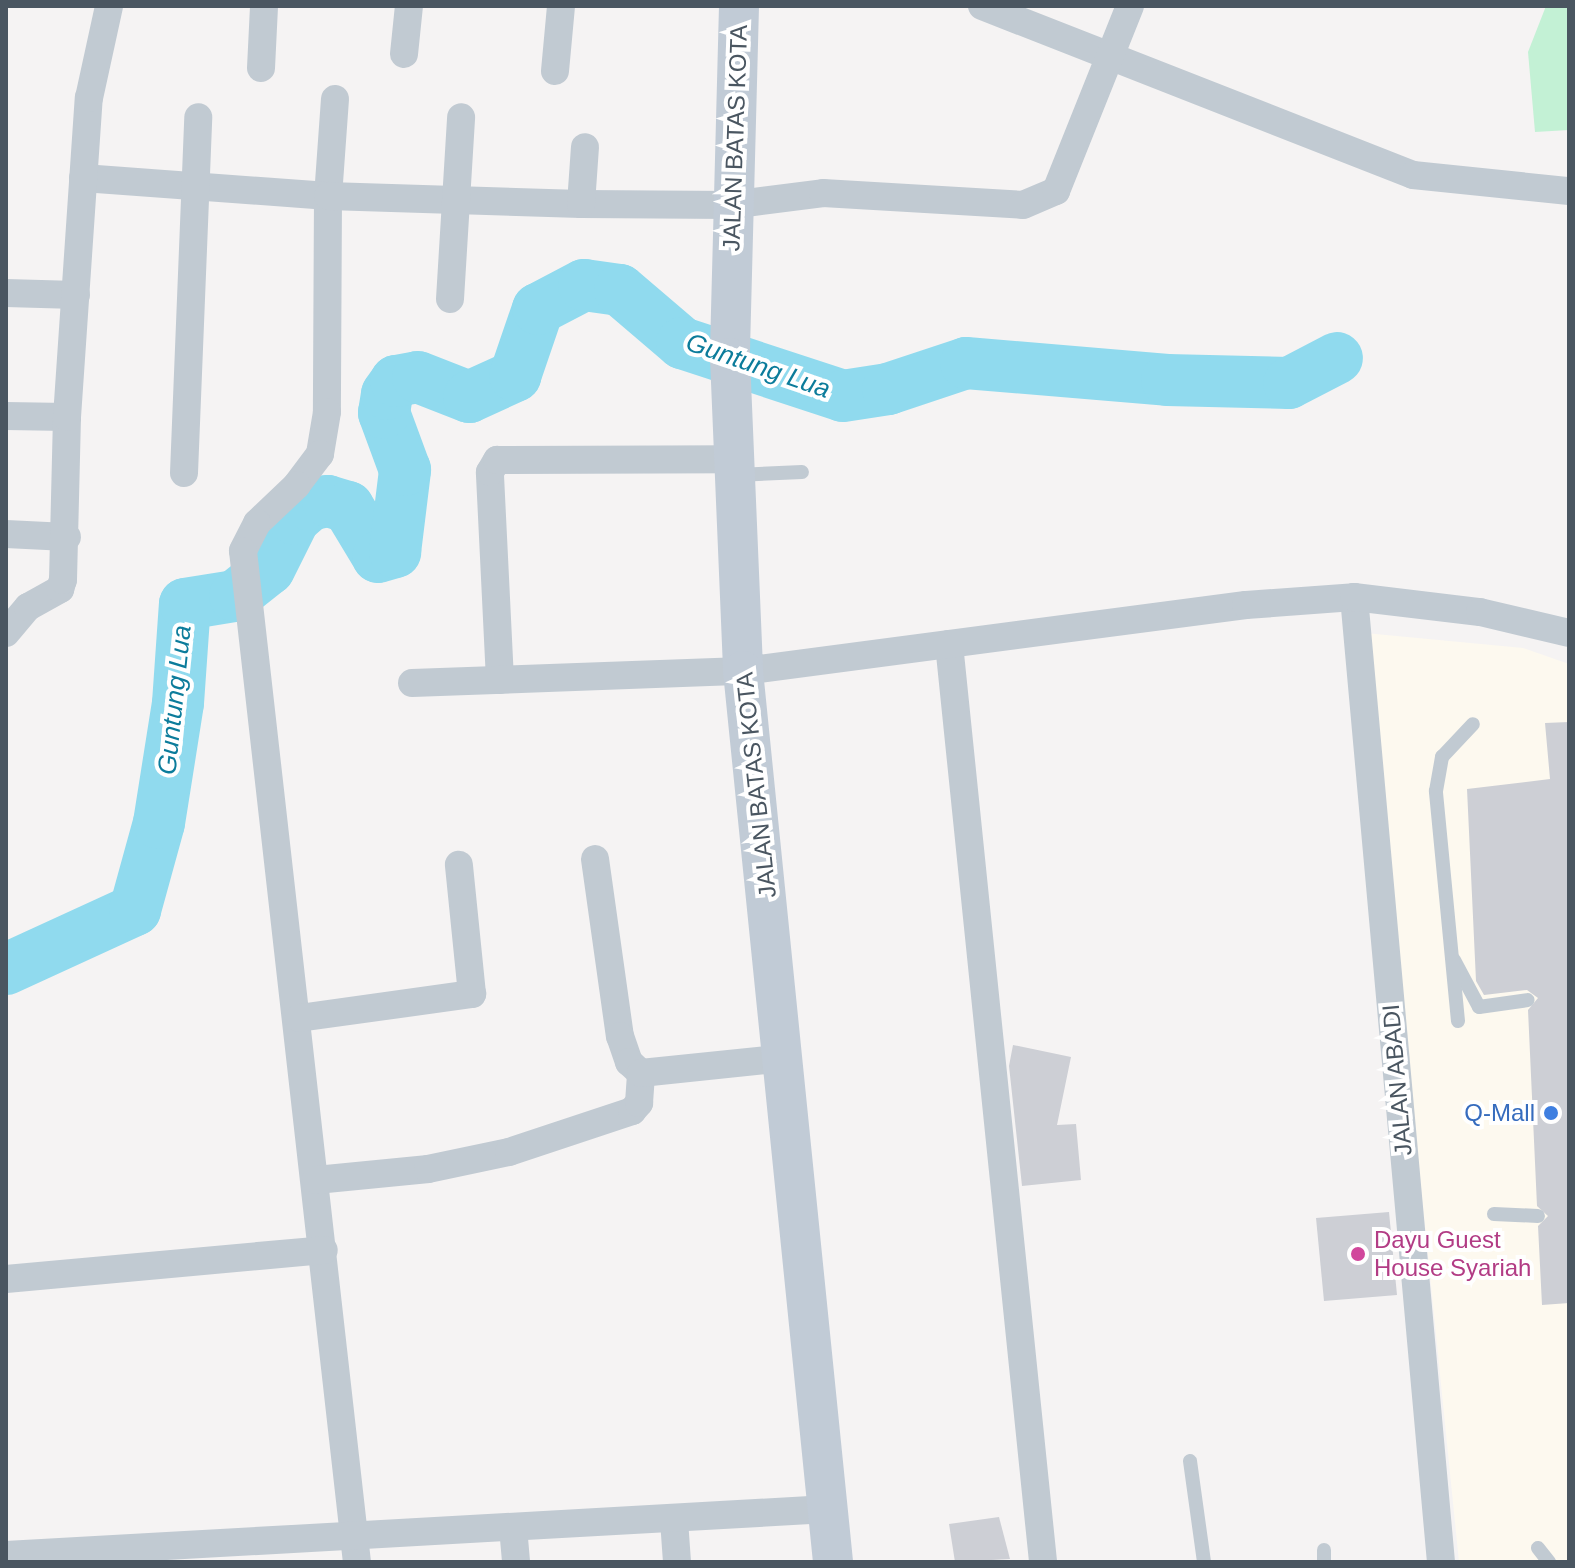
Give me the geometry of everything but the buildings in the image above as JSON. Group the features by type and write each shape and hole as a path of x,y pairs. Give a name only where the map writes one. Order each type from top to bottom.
{"street":[{"path":"6,633 28,607 60,589 67,537 67,417 89,98 109,6"},
{"path":"261,68 264,6"},
{"path":"404,54 409,6"},
{"path":"555,71 561,6"},
{"name":"JALAN BATAS KOTA","path":"739,6 731,205 731,357 743,671 785,1058 833,1562"},
{"path":"982,6 1413,175 1569,191"},
{"path":"83,178 328,196 455,201 731,205 823,193 1023,205 1045,199 1056,191 1107,57 1130,6"},
{"path":"335,99 328,196 327,412 320,454 246,536 246,575 299,1018 356,1548"},
{"path":"184,473 198,117"},
{"path":"450,299 461,117"},
{"path":"581,204 585,147"},
{"path":"6,293 76,295"},
{"path":"6,416 67,417"},
{"path":"500,680 492,464 505,457 733,467"},
{"path":"6,534 67,537"},
{"path":"412,683 743,671 1246,605 1354,597 1480,612 1569,633"},
{"name":"JALAN ABADI","path":"1354,597 1441,1562"},
{"path":"949,644 1043,1562"},
{"path":"595,859 620,1036 629,1062 641,1073 785,1058"},
{"path":"299,1018 472,994 459,865"},
{"path":"316,1180 472,1161 623,1117 639,1103 641,1073"},
{"path":"6,1279 324,1250"},
{"path":"6,1555 356,1548 513,1527 828,1509"},
{"path":"674,1520 677,1562"},
{"path":"513,1527 516,1562"}],"lane":[{"path":"733,467 802,472"},
{"path":"1458,1021 1448,949 1437,775 1442,757 1473,724"},
{"path":"1448,949 1479,1007 1528,1000"},
{"path":"1494,1214 1538,1216"},
{"path":"1190,1461 1204,1562"},
{"path":"1538,1548 1549,1562"}],"shaded area":[{"path":"1365,633 1523,648 1569,664 1569,1562 1459,1562"}],"green space":[{"path":"1546,6 1569,6 1569,130 1535,132 1528,52"}],"waterway":[{"name":"Guntung Lua","path":"6,969 135,910 159,823 178,703 185,604 235,596 269,569 294,519 310,505 328,501 348,507 378,557 395,552 405,470 384,413 387,394 396,381 418,377 469,397 515,376 538,309 584,285 620,290 682,343 843,396 888,389 966,363 1167,380 1289,383 1337,358"}],"place":[{"name":"Q-Mall","path":"1551,1113"},
{"name":"Dayu Guest House Syariah","path":"1358,1254"}]}
